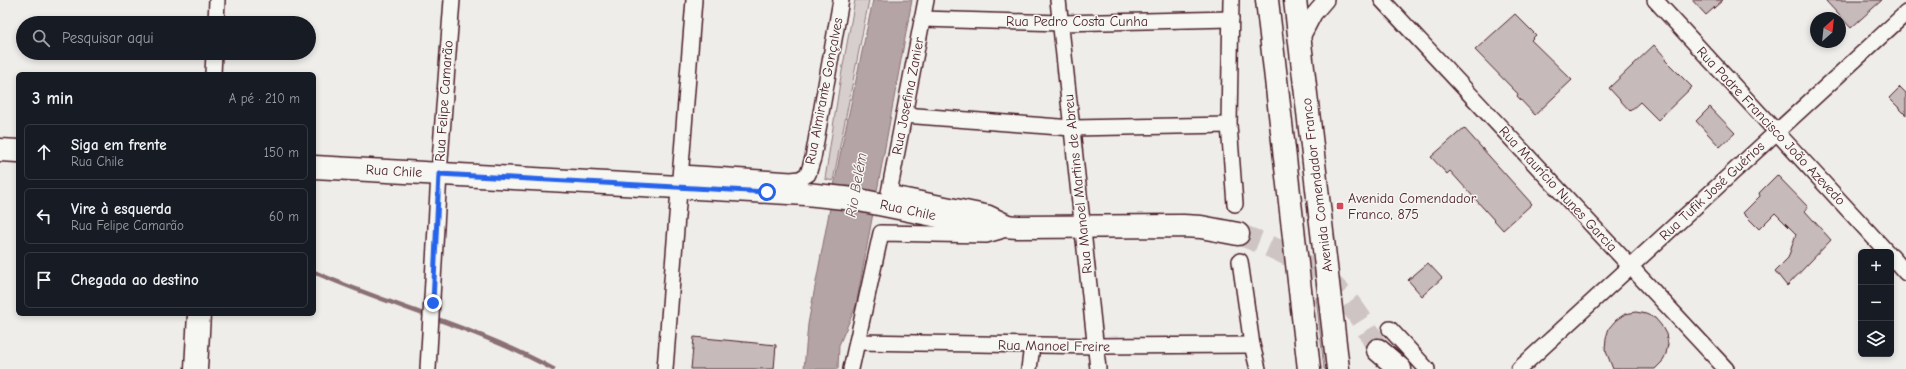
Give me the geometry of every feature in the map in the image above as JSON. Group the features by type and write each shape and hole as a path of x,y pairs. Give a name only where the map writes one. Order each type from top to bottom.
{"main road":[{"name":"Avenida Comendador Franco","path":"1267,0 1309,369"},
{"name":"Avenida Comendador Franco","path":"1295,0 1338,369"},
{"path":"0,150 16,151"},
{"name":"Rua Chile","path":"316,167 439,174 680,180 767,192 854,199 963,221 1018,227 1183,226 1201,227 1238,234"},
{"path":"196,369 199,316"},
{"path":"1381,359 1400,369"}],"street":[{"path":"217,16 218,0"},
{"name":"Rua Felipe Camarão","path":"428,369 432,329 439,174 452,0"},
{"path":"665,369 694,0"},
{"name":"Rua Almirante Gonçalves","path":"680,180 791,180 800,179 808,174 813,158 841,0"},
{"name":"Rua Josefina Zanier","path":"926,0 889,193 988,213 1018,227"},
{"name":"Rua Manoel Martins de Abreu","path":"1058,0 1098,369"},
{"path":"1231,0 1230,125 1235,204"},
{"path":"1300,41 1314,14 1326,0"},
{"name":"Rua Maurício Nunes Garcia","path":"1374,0 1386,4 1726,369"},
{"name":"Rua Padre Francisco João Azevedo","path":"1655,0 1884,249"},
{"name":"Rua Tufik José Guérios","path":"1519,369 1906,13"},
{"name":"Rua Pedro Costa Cunha","path":"922,19 1061,23 1231,19"},
{"path":"213,72 214,60"},
{"path":"904,115 1072,128 1230,125"},
{"path":"851,369 881,233 986,235 1018,227"},
{"path":"1894,259 1906,273"},
{"path":"1240,261 1252,345 1258,369"},
{"path":"1390,329 1427,369"},
{"name":"Rua Manoel Freire","path":"857,342 1032,346 1252,345"},
{"path":"1029,369 1032,346"}],"shaded area":[{"path":"855,0 869,0 833,181 825,179 840,82"},
{"path":"1316,297 1328,305 1336,369 1324,369"}],"water":[{"name":"Rio Belém","path":"873,0 912,0 856,306 839,345 838,369 804,369 808,324 839,160"}],"building":[{"path":"1692,0 1723,0 1706,15"},
{"path":"1825,0 1882,0 1851,28 1846,23 1846,12 1836,12"},
{"path":"1515,14 1536,35 1531,40 1572,80 1535,115 1517,96 1518,94 1475,50"},
{"path":"1654,45 1666,58 1665,60 1692,87 1658,120 1640,102 1630,111 1609,88"},
{"path":"1900,87 1906,93 1906,115 1889,98"},
{"path":"1710,107 1735,133 1720,147 1696,121"},
{"path":"1464,128 1532,204 1503,230 1450,171 1447,174 1431,157"},
{"path":"1777,175 1808,207 1805,211 1831,240 1787,286 1775,271 1788,258 1796,234 1775,213 1759,229 1743,213 1760,196 1759,193"},
{"path":"1428,263 1442,278 1422,296 1408,280"},
{"path":"1636,312 1655,318 1661,325 1666,334 1668,344 1666,354 1662,362 1655,369 1613,369 1605,349 1609,328 1616,320 1625,314"},
{"path":"694,337 776,345 774,369 691,369"}],"waterway":[{"path":"316,273 494,341 553,369"}],"tunnel":[{"path":"1238,234 1283,253 1321,276 1337,290 1352,307 1366,327 1378,350"}],"place":[{"name":"Avenida Comendador Franco, 875","path":"1340,206"}],"route":[{"path":"433,303 439,174 680,186 767,192"}]}
